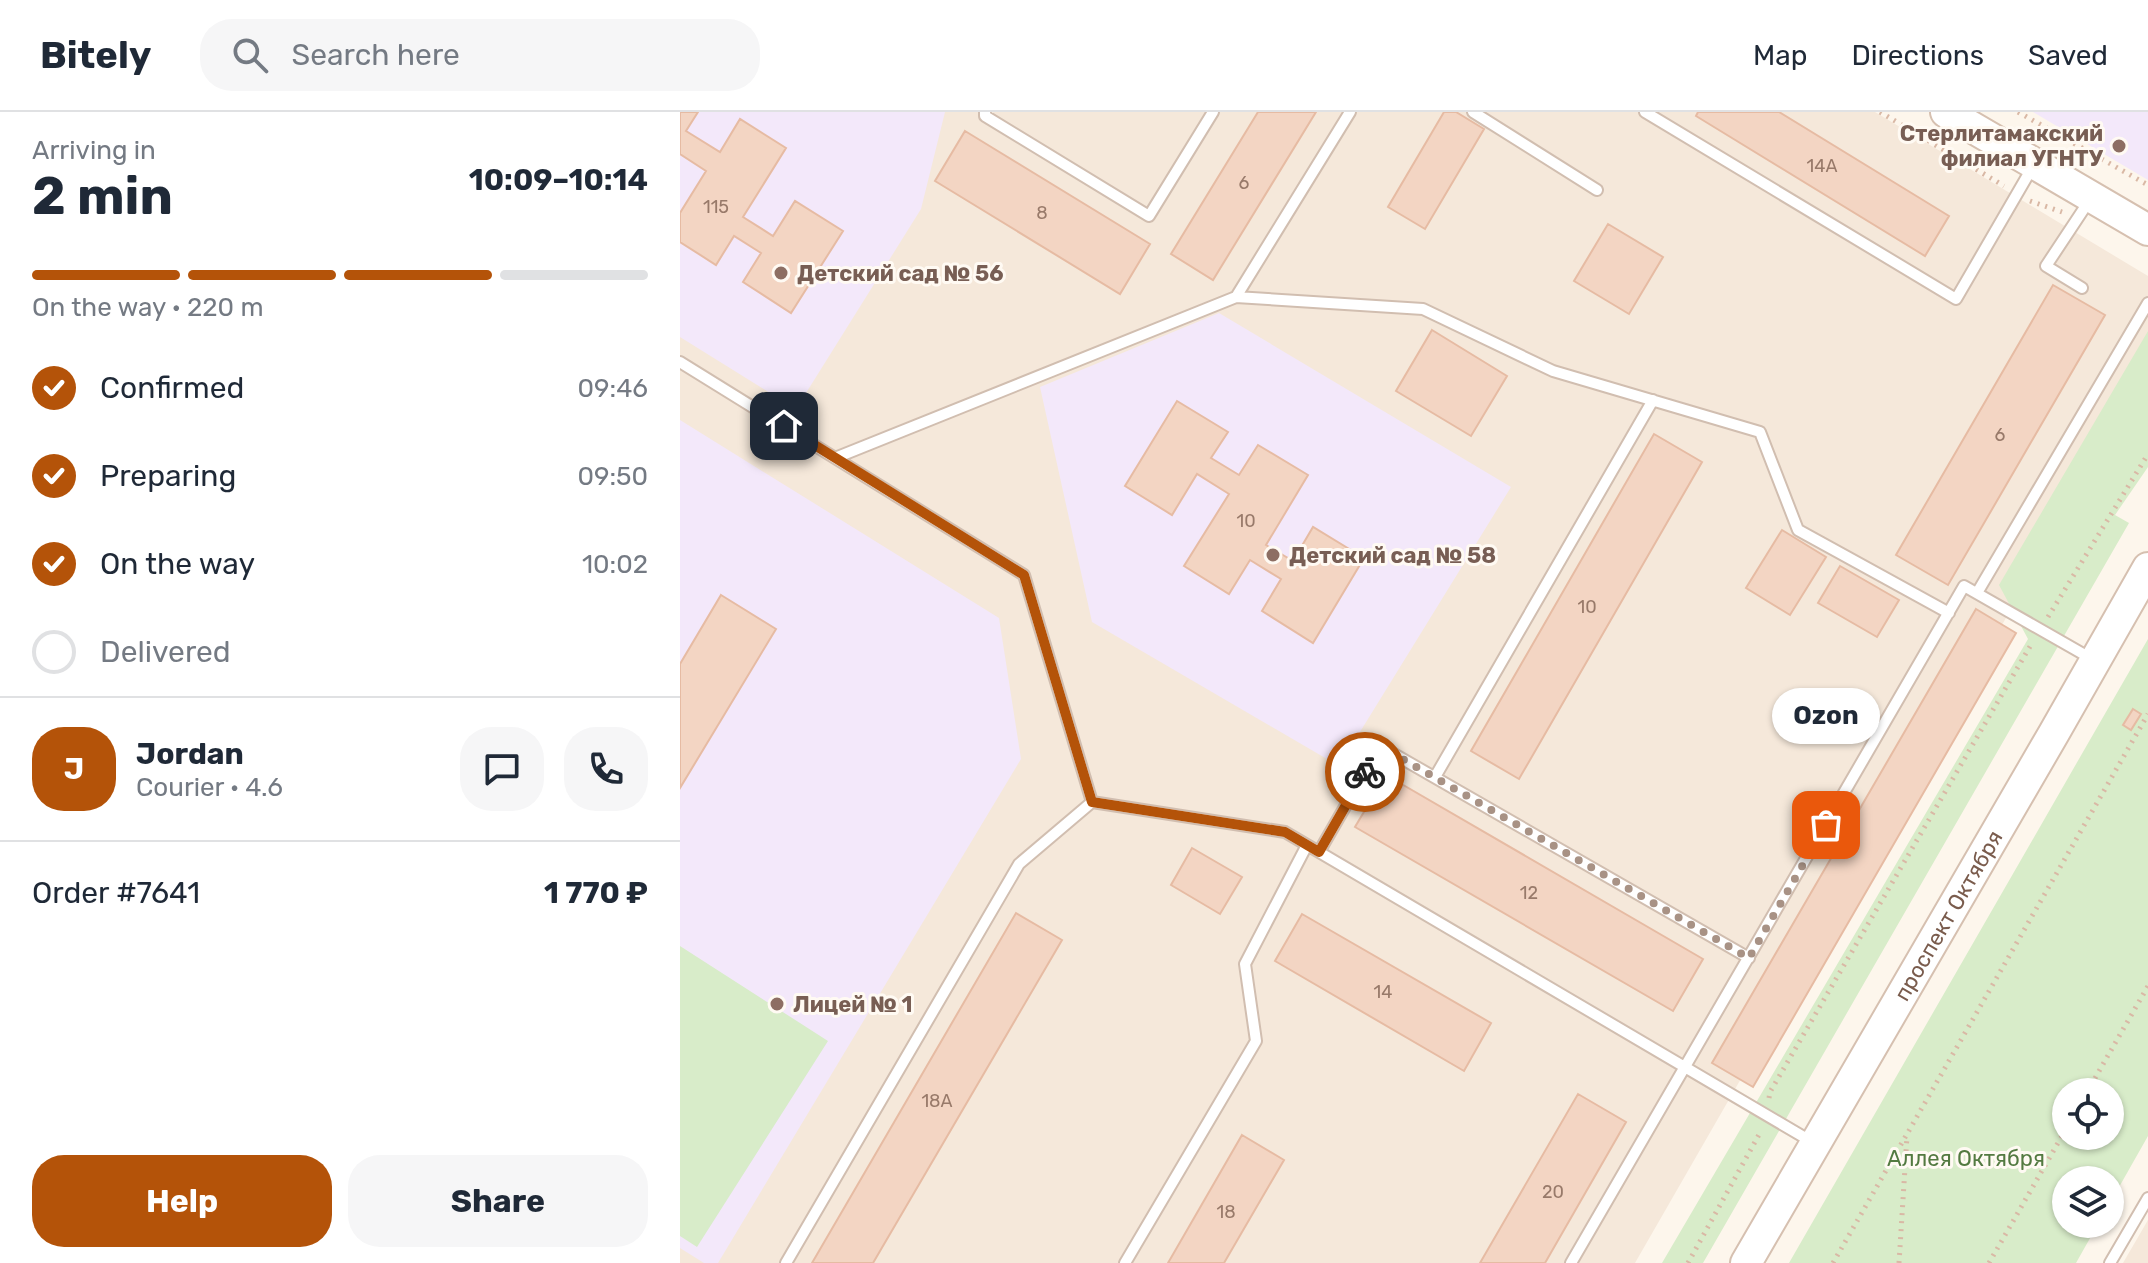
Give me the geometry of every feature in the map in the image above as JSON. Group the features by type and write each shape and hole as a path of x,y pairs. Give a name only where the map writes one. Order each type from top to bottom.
{"main road":[{"path":"1946,112 2035,163 2085,206 2148,230"},
{"name":"проспект Октября","path":"1746,1263 2148,568"}],"lane":[{"path":"985,112 985,116 1149,216 1213,112"},
{"path":"1236,297 1350,112"},
{"path":"1473,112 1597,190"},
{"path":"1645,112 1956,299 2035,163"},
{"path":"2082,288 2046,266 2085,206"},
{"path":"835,458 1236,297 1423,309 1553,371 1760,432 1798,530 1949,613"},
{"path":"1977,593 2148,303"},
{"path":"680,362 1024,575 1092,802"},
{"path":"1435,777 1653,400"},
{"path":"1571,1263 1964,586 2095,661"},
{"path":"1319,852 1380,746 1749,958"},
{"path":"786,1263 1019,864 1092,802 1285,832 1815,1144"},
{"path":"1125,1263 1256,1041 1245,964 1307,845"},
{"path":"2110,1263 2148,1198"}],"path":[{"path":"1880,112 2050,210 2085,206"},
{"path":"2018,112 2148,185"},
{"path":"1688,1263 1760,1137 1770,1092 2040,629 2148,454"},
{"path":"1833,1263 2148,714"},
{"path":"2095,1078 2148,986"},
{"path":"1899,1263 1907,1133"},
{"path":"1989,1263 2054,1150"}],"shaded area":[{"path":"680,112 1875,112 2148,276 2148,371 1635,1263 680,1263"},
{"name":"Детский сад № 56","path":"680,112 945,112 921,209 796,409 680,337"},
{"name":"Стерлитамакский филиал УГНТУ","path":"2033,112 2148,112 2148,180"},
{"name":"Детский сад № 58","path":"1219,313 1511,487 1339,766 1092,622 1040,387"},
{"name":"Лицей № 1","path":"680,420 999,618 1021,759 718,1263 704,1263 680,1248"},
{"path":"2148,1220 2148,1263 2123,1263"}],"green space":[{"path":"2148,331 2148,467 2115,515 2129,523 1703,1263 1662,1263 2028,639 1999,585"},
{"name":"Аллея Октября","path":"2148,639 2148,1136 2124,1178 2124,1166 2052,1166 2052,1238 2090,1238 2076,1263 1789,1263"},
{"path":"680,946 828,1041 697,1247 680,1236"}],"building":[{"path":"680,112 698,112 686,131 720,152 740,119 786,148 743,217 773,236 795,201 843,231 791,313 743,282 761,253 734,236 716,265 680,242 680,213 706,171 680,154"},
{"path":"1258,112 1316,112 1213,280 1171,254"},
{"path":"1444,112 1456,112 1484,129 1425,229 1388,207"},
{"path":"1698,112 1779,112 1949,216 1925,256 1696,116"},
{"path":"965,131 1150,244 1120,294 935,181"},
{"path":"1608,224 1663,257 1629,314 1574,281"},
{"path":"2053,285 2105,315 1948,585 1896,555"},
{"path":"1432,330 1507,376 1471,436 1396,391"},
{"path":"1177,401 1228,432 1211,458 1239,475 1258,445 1308,475 1266,545 1293,561 1313,527 1364,558 1313,643 1262,611 1281,579 1250,560 1229,594 1184,566 1229,494 1197,474 1172,515 1125,486"},
{"path":"1654,434 1702,462 1519,779 1471,751"},
{"path":"1782,530 1826,557 1790,615 1746,588"},
{"path":"1840,566 1899,600 1877,637 1818,603"},
{"path":"721,595 776,629 680,788 680,664"},
{"path":"1976,609 2016,633 1753,1087 1712,1063"},
{"path":"2133,709 2141,714 2131,730 2123,725"},
{"path":"1386,775 1703,959 1673,1011 1355,827"},
{"path":"1192,848 1242,877 1220,914 1171,885"},
{"path":"1016,913 1062,940 873,1263 812,1263"},
{"path":"1302,914 1491,1023 1464,1071 1275,961"},
{"path":"1578,1094 1626,1122 1545,1263 1480,1263"},
{"path":"1242,1135 1284,1160 1224,1263 1168,1263"}],"way so far":[{"path":"1365,772 1380,746 1749,958 1826,825"}],"place":[{"name":"Стерлитамакский филиал УГНТУ","path":"2119,146"},
{"name":"Детский сад № 56","path":"781,273"},
{"name":"Детский сад № 58","path":"1273,555"},
{"name":"Ozon","path":"1826,825"},
{"name":"Лицей № 1","path":"777,1004"}],"route":[{"path":"784,426 1024,575 1092,802 1285,832 1319,852 1365,772"}]}
